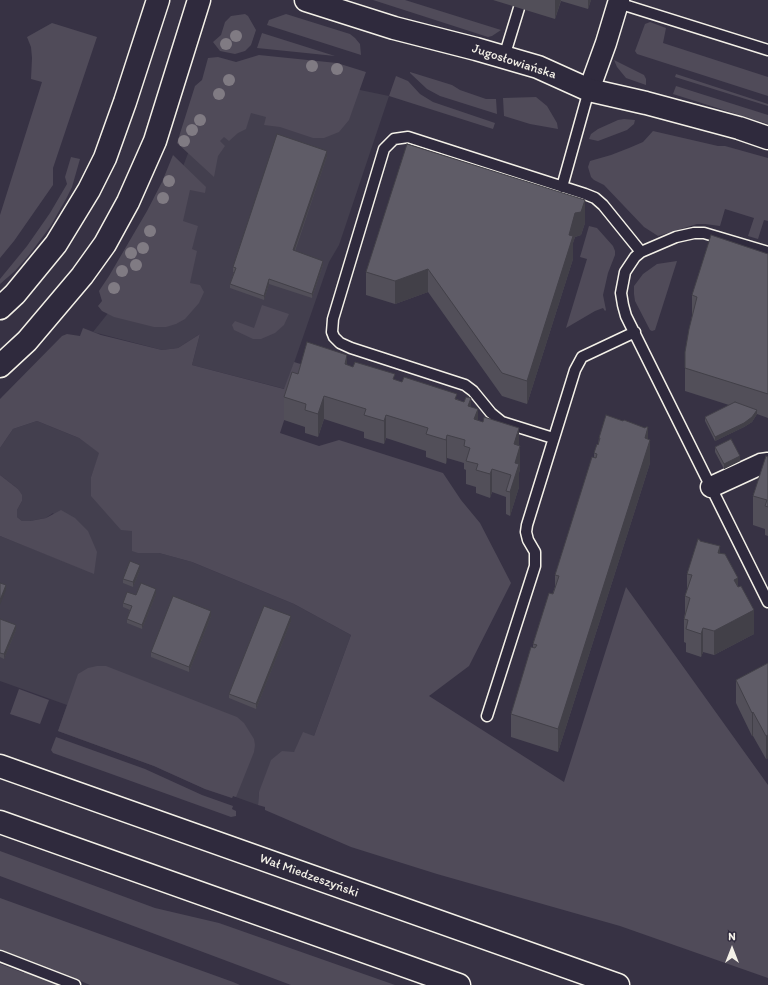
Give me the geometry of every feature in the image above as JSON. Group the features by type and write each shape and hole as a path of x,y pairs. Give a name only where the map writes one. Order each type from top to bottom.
{"street":[{"path":"0,308 15,294 56,244 89,190 105,158 158,0"},
{"path":"0,366 27,341 82,276 105,244 128,202 155,141 199,0"},
{"name":"Jugosłowiańska","path":"306,0 394,28 538,67 589,90 646,103 738,128 768,138"},
{"path":"589,90 619,1"},
{"path":"711,487 761,464 768,463"},
{"name":"Wał Miedzeszyński","path":"0,766 618,985"},
{"path":"0,822 459,985"}],"lane":[{"path":"619,1 768,50"},
{"path":"504,57 519,8"},
{"path":"562,187 589,90"},
{"path":"553,438 502,422 490,413 473,391 465,385 351,348 340,343 334,337 332,325 384,149 394,139 408,137 595,198 609,212 641,252"},
{"path":"768,252 704,233 694,233 676,238 641,252 635,257 625,272 621,293 626,316 768,602"},
{"path":"487,716 535,566 535,552 528,540 526,532 527,525 575,370 582,357 635,332"},
{"path":"0,956 75,985"}],"shaded area":[{"path":"373,0 405,0 501,30 488,37"},
{"path":"245,14 248,16 256,30 251,45 245,51 235,54 220,51 213,42 221,35 225,22 231,16"},
{"path":"286,14 350,34 360,44 361,55 267,25 269,20"},
{"path":"650,22 666,28 663,43 768,77 768,96 637,54 635,51 645,24"},
{"path":"52,23 97,37 53,168 53,185 14,241 0,258 0,215 42,82 31,79 31,47 27,37"},
{"path":"262,33 335,56 257,48"},
{"path":"259,55 337,63 366,72 349,120 339,132 324,138 313,138 280,127 264,125 266,117 251,113 246,129 238,133 229,141 224,137 220,141 225,146 218,156 214,177 177,143 195,86 202,80 208,58 218,57 236,62"},
{"path":"261,58 360,90 389,96 339,245 329,262 285,389 192,365 200,334 178,348 162,350 93,332 144,268 192,143"},
{"path":"614,60 644,75 646,85 626,78 617,67"},
{"path":"410,72 452,85 460,90 486,99 496,99 497,114 440,96 427,89"},
{"path":"676,74 768,104 768,106 675,77"},
{"path":"396,76 408,81 420,94 433,102 495,123 493,129 389,96"},
{"path":"676,86 768,115 768,124 673,94"},
{"path":"536,97 547,106 557,123 558,129 530,124 504,116 503,98"},
{"path":"618,120 635,120 634,124 627,130 598,141 589,139 591,134 598,129"},
{"path":"653,131 718,146 725,146 768,158 768,221 764,220 758,239 748,236 754,218 725,209 720,226 697,224 658,236 644,227 604,185 591,177 588,167 590,161 611,155 643,142"},
{"path":"173,155 206,187 205,193 190,190 183,221 198,226 192,249 197,251 190,283 200,285 204,292 199,303 185,319 166,327 154,327 114,317 102,311 98,306 102,301 99,291 147,211 162,182"},
{"path":"71,157 80,159 72,187 66,199 50,227 29,255 15,271 0,284 0,279 27,246 50,213 67,184 65,177"},
{"path":"589,226 597,228 613,246 615,251 603,295 606,310 605,311 603,308 595,311 566,328 587,259 580,257"},
{"path":"677,261 655,330 652,331 650,330 635,301 634,286 643,274 657,264"},
{"path":"262,305 289,314 284,325 275,333 261,339 253,339 234,330 232,325 235,321 254,328"},
{"path":"83,328 101,335 162,350 178,348 200,334 192,365 284,389 294,362 307,366 292,396 280,433 319,446 339,440 443,473 461,500 480,523 511,583 469,666 429,696 564,782 626,587 768,785 768,978 620,926 437,874 351,847 265,810 265,807 258,805 259,792 271,760 282,751 294,752 303,732 314,736 351,635 294,604 192,562 159,553 138,553 132,551 132,531 121,530 91,496 91,477 99,453 79,438 37,421 13,429 0,448 0,399 62,336 67,334 80,336"},
{"path":"37,421 79,438 100,453 91,477 149,552 159,553 192,562 294,604 351,635 314,736 294,752 259,792 258,805 233,796 232,798 205,789 154,766 58,731 67,705 0,681 0,536 94,573 53,513 46,518 30,521 22,521 17,517 17,510 22,501 18,489 0,475 0,448 13,429"},
{"path":"0,475 18,489 22,495 22,501 17,510 17,517 22,521 46,518 61,510 75,518 88,531 97,552 94,574 0,536"},
{"path":"106,666 237,717 244,723 254,739 255,745 254,752 236,797 233,796 232,798 205,789 154,766 58,731 78,674 88,668"},
{"path":"19,689 49,700 40,724 10,714"},
{"path":"56,737 145,769 202,795 233,806 232,809 236,811 236,816 231,817 53,753 51,750"},
{"path":"0,851 155,908 219,923 395,985 291,985 0,876"},
{"path":"0,898 240,985 90,985 76,979 74,985 0,985 0,964 24,973 26,960 0,949"}],"building":[{"path":"277,134 327,151 293,250 323,261 312,294 269,279 264,296 230,284 236,268 233,267"},
{"path":"407,144 585,200 581,212 575,213 569,235 573,236 527,381 502,373 428,269 395,281 366,272"},
{"path":"711,235 768,254 768,394 685,368 685,352 697,297 692,295"},
{"path":"307,342 347,355 345,364 353,367 355,362 395,374 393,379 402,382 404,377 457,394 455,399 464,402 466,397 471,398 468,406 478,409 474,419 483,422 484,417 519,428 514,444 520,446 515,463 519,464 510,492 506,491 511,475 492,469 490,474 476,470 478,464 466,461 470,448 464,446 465,440 447,435 446,440 426,434 428,428 386,415 384,421 364,415 366,409 324,396 318,414 305,410 306,404 284,397 292,372 298,374"},
{"path":"735,402 757,410 752,417 744,423 715,437 705,417"},
{"path":"606,415 645,428 648,427 645,438 650,440 558,729 511,714 531,647 535,648 537,645 533,644 549,593 553,594 559,576 555,575 592,457 596,458 597,454 594,453 597,444 598,445"},
{"path":"731,439 740,456 724,464 715,447"},
{"path":"766,456 768,457 768,507 765,506 767,500 753,496"},
{"path":"698,539 700,541 720,546 718,553 725,554 738,578 734,580 738,587 741,586 754,610 714,631 703,628 701,634 686,629 688,620 684,619 690,598 685,596 692,575 687,574"},
{"path":"130,561 140,565 133,582 123,579"},
{"path":"0,583 6,585 0,600"},
{"path":"141,583 156,589 142,625 127,619 132,606 123,603 127,592 136,595"},
{"path":"173,596 211,611 189,667 151,652"},
{"path":"264,606 291,616 256,704 229,694"},
{"path":"0,619 16,625 4,654 0,653"},
{"path":"768,663 768,735 766,736 753,712 752,713 736,680"}]}
